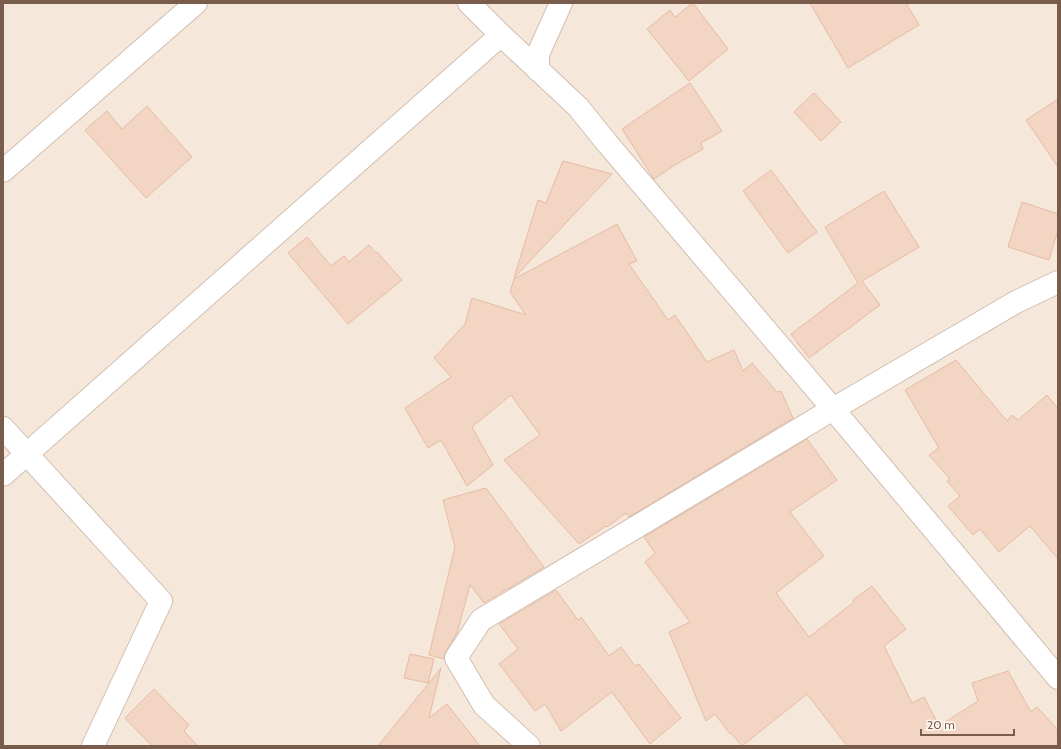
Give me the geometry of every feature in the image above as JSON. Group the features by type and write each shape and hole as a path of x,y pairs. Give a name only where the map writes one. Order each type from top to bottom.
{"street":[{"path":"3,171 196,3"},
{"path":"469,3 578,107 1058,678"},
{"path":"538,70 538,54 561,3"},
{"path":"3,475 501,35"},
{"path":"529,746 484,705 456,658 481,620 833,409 1016,302 1058,282"},
{"path":"3,428 162,601 93,746"}],"shaded area":[{"path":"3,3 1058,3 1058,746 3,746"}],"building":[{"path":"693,3 728,49 689,81 647,29 670,10 675,17"},
{"path":"810,3 906,3 919,25 848,68"},
{"path":"690,83 722,131 701,143 703,149 654,179 622,129"},
{"path":"814,93 841,122 821,141 794,112"},
{"path":"1058,99 1058,167 1026,120"},
{"path":"147,106 192,157 146,198 85,130 107,111 122,129"},
{"path":"563,161 612,174 514,278 538,200 546,203"},
{"path":"771,170 817,232 788,253 743,191"},
{"path":"884,191 919,247 862,281 880,305 809,358 791,334 858,283 825,227"},
{"path":"1022,202 1058,214 1058,230 1049,260 1008,247"},
{"path":"617,224 637,261 629,264 668,320 675,315 707,362 734,350 743,371 752,363 777,392 781,391 793,418 629,517 626,513 607,527 606,526 579,544 504,460 540,435 511,395 472,427 493,465 467,486 441,440 428,448 405,408 451,377 434,358 465,324 472,298 526,315 510,292 514,279"},
{"path":"307,237 331,266 344,256 349,262 369,245 402,280 348,324 288,253"},
{"path":"956,360 1007,421 1012,415 1018,420 1047,395 1058,409 1058,559 1030,526 999,552 980,529 973,535 948,506 960,496 947,481 950,479 929,455 939,448 905,390"},
{"path":"807,439 837,480 790,512 824,556 776,593 809,637 872,586 906,629 884,646 912,703 924,697 939,726 978,701 972,683 1008,671 1031,712 1037,707 1058,730 1058,746 847,746 807,694 742,746 731,733 730,734 715,714 706,721 669,632 690,622 645,562 655,553 644,537"},
{"path":"486,488 544,567 484,603 470,585 457,633 446,651 444,659 429,655 455,547 443,500"},
{"path":"556,590 578,620 581,617 609,656 621,647 635,666 639,664 681,718 650,744 612,692 561,731 545,704 535,711 499,664 518,649 499,624"},
{"path":"410,654 434,659 428,683 404,678"},
{"path":"441,668 429,718 447,704 480,746 378,746"},
{"path":"154,689 189,725 184,731 198,746 152,746 125,718"}]}
